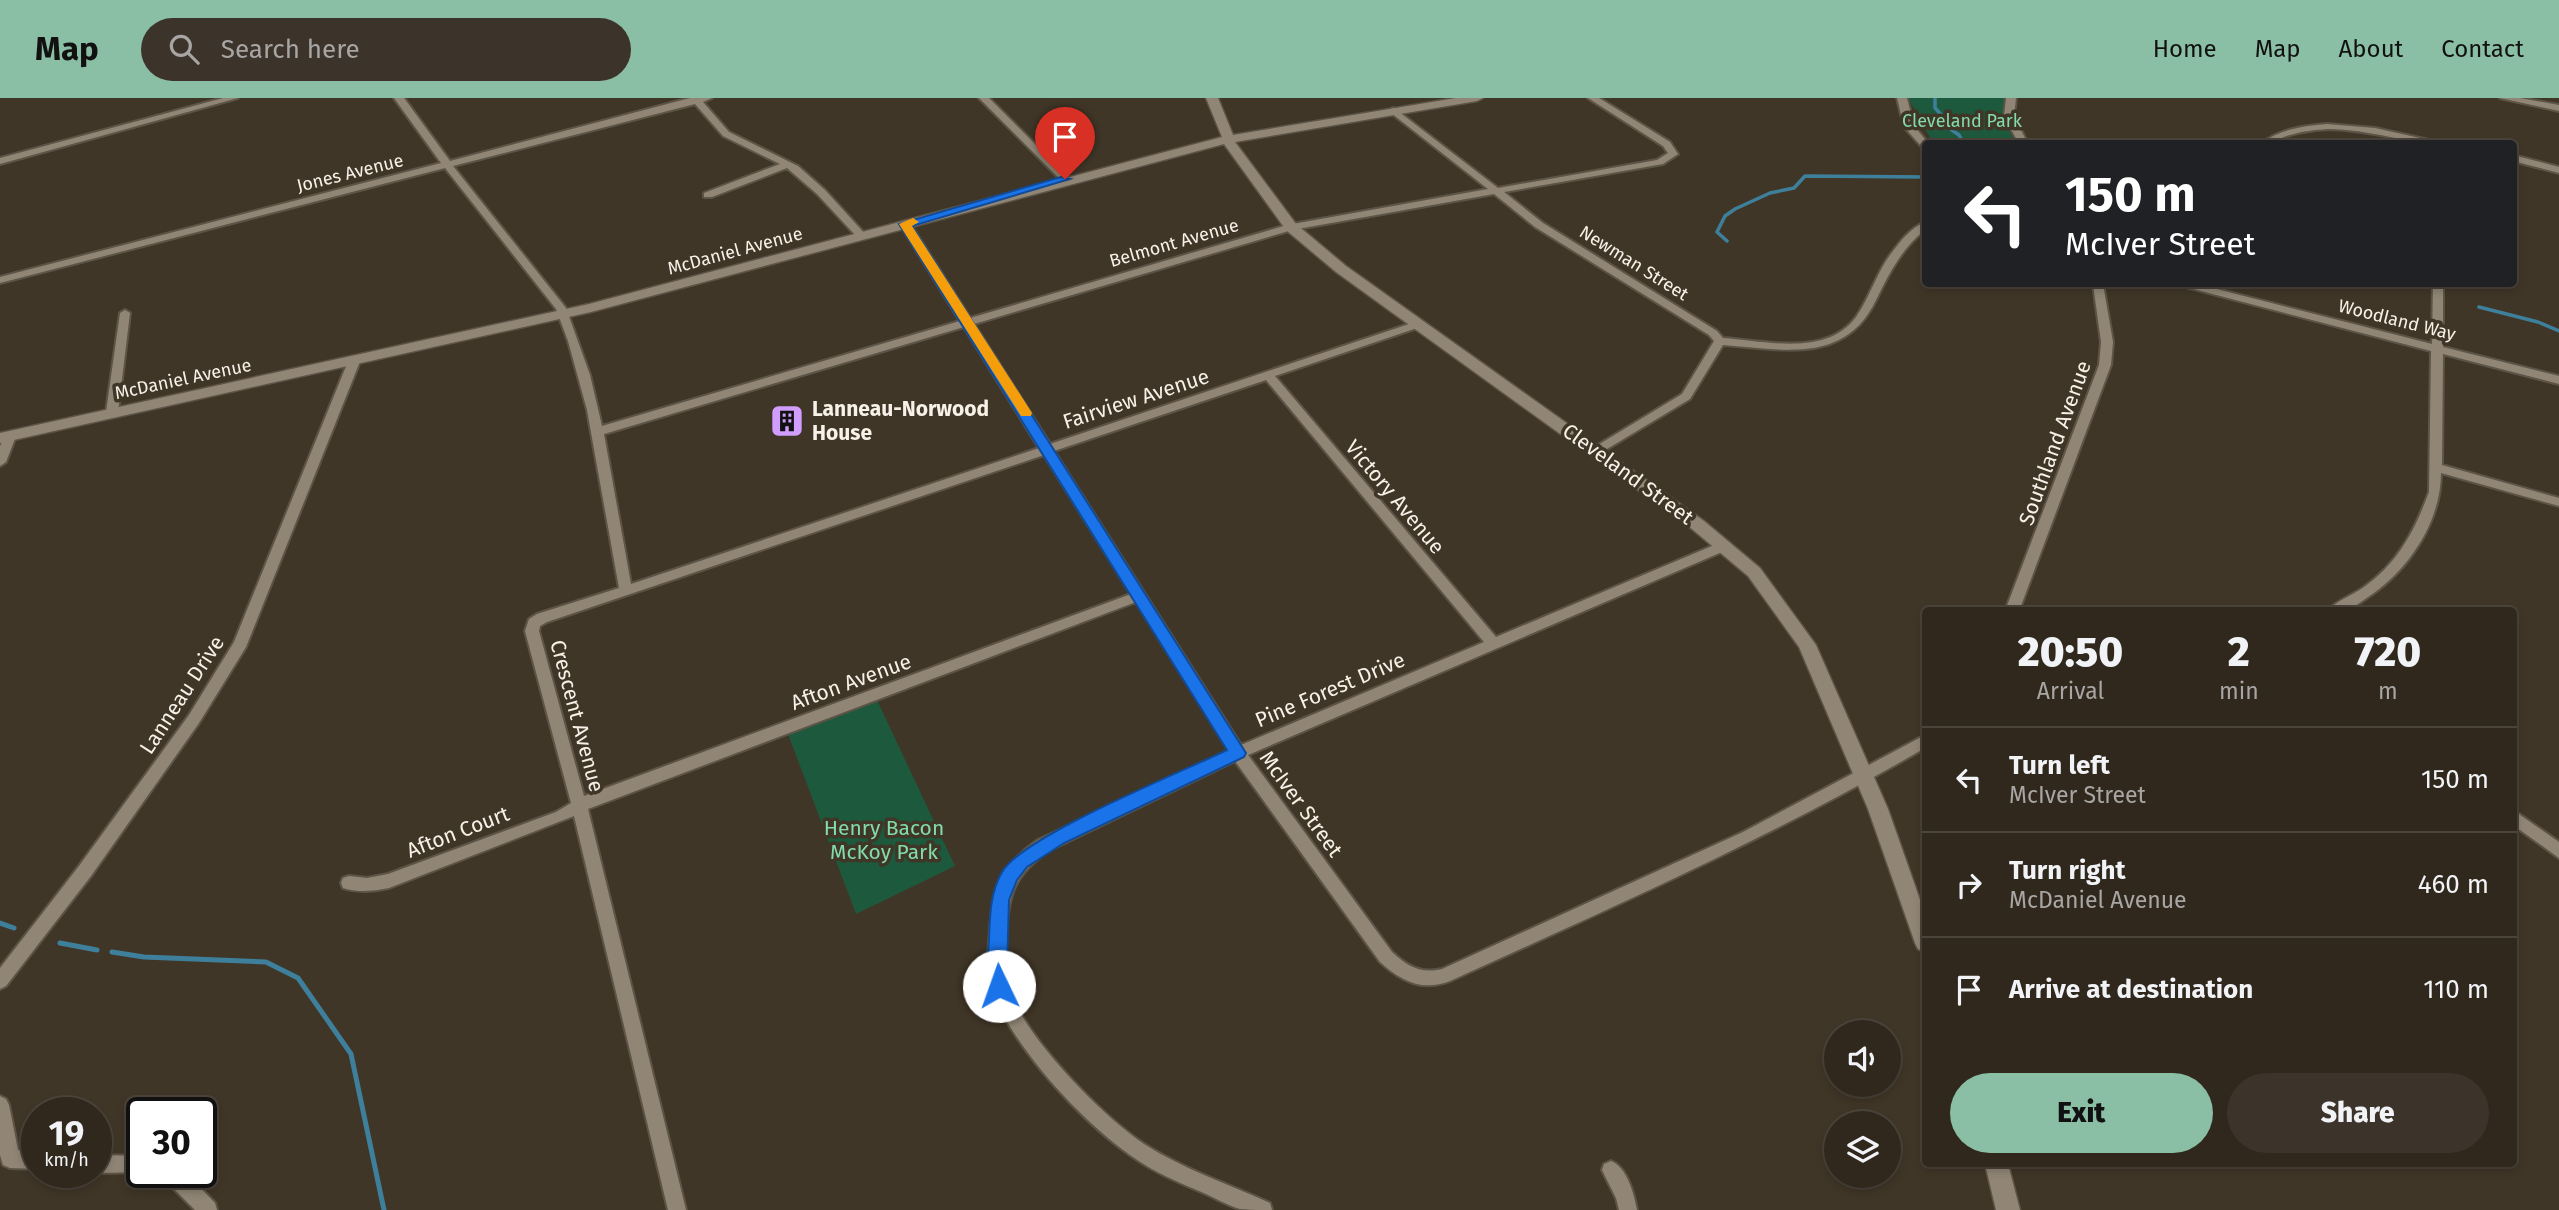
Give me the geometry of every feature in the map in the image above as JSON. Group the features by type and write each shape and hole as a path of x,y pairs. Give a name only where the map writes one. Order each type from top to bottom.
{"street":[{"path":"0,161 233,98"},
{"path":"399,98 564,314 572,331 596,432 626,591"},
{"path":"984,98 1065,179"},
{"name":"Cleveland Street","path":"1212,98 1227,139 1290,227 1341,270 1597,451 1724,546 1766,586 1803,639 1878,809 1922,934"},
{"name":"McDaniel Avenue","path":"5,437 564,314 1065,179 1227,139 1477,98"},
{"name":"Belmont Avenue","path":"596,432 1290,227 1660,162 1673,154 1667,144 1592,98"},
{"path":"1902,98 1909,127 1922,142"},
{"path":"2011,98 2009,116 2022,140"},
{"path":"2505,98 2559,108"},
{"path":"700,99 726,134 789,164 821,191 861,235"},
{"name":"Jones Avenue","path":"0,280 700,99"},
{"name":"Newman Street","path":"1394,111 1539,225 1713,333 1720,341"},
{"path":"2271,140 2288,131 2335,127 2371,130 2424,140"},
{"path":"2517,159 2559,170"},
{"path":"708,195 789,164"},
{"name":"McIver Street","path":"905,224 968,320 1238,753 1386,957 1402,972 1432,980 1727,848 1864,778 1922,743"},
{"path":"1597,451 1686,396 1720,341 1811,345 1841,337 1858,322 1886,270 1906,241 1922,228"},
{"name":"Southland Avenue","path":"2014,607 2099,387 2105,365 2107,342 2098,287"},
{"name":"Woodland Way","path":"2198,287 2559,380"},
{"path":"2341,607 2379,584 2404,559 2424,524 2435,492 2438,287"},
{"path":"112,412 125,313"},
{"name":"Fairview Avenue","path":"626,591 1419,324"},
{"name":"Lanneau Drive","path":"0,981 85,871 194,719 241,643 355,359"},
{"name":"Victory Avenue","path":"1268,375 1493,643"},
{"path":"0,462 5,437"},
{"path":"2437,468 2559,502"},
{"name":"Pine Forest Drive","path":"1263,1210 1141,1152 1111,1132 1023,1031 999,986 997,969 1000,900 1009,876 1021,862 1058,838 1238,753 1724,546"},
{"name":"Crescent Avenue","path":"626,591 542,618 534,623 532,631 579,806 677,1210"},
{"name":"Afton Avenue","path":"579,806 1138,596"},
{"name":"Afton Court","path":"349,883 367,885 389,881 561,816 579,806"},
{"path":"2517,820 2559,851"},
{"path":"0,1105 5,1164"},
{"path":"1998,1167 2008,1210"},
{"path":"1611,1170 1625,1195 1628,1210"},
{"path":"187,1188 208,1210"}],"green space":[{"name":"Cleveland Park","path":"1908,98 2006,98 2002,117 2014,140 1931,140"},
{"name":"Henry Bacon McKoy Park","path":"877,700 955,866 856,914 788,734"}],"waterway":[{"path":"1935,98 1935,108 1948,122 1946,126 1962,140"},
{"path":"1727,241 1717,232 1725,216 1770,193 1794,188 1805,176 1922,177"},
{"path":"2479,307 2538,322 2559,331"},
{"path":"0,923 14,928"},
{"path":"60,943 97,950"},
{"path":"112,952 144,957 266,962 298,978 351,1054 384,1210"}],"slow traffic":[{"path":"913,222 905,224 1026,413"}],"place":[{"name":"Lanneau-Norwood House","path":"787,421"}],"route":[{"path":"999,986 997,969 1000,900 1009,876 1021,862 1031,853 1058,838 1238,753 973,328 905,224 1065,179"}]}
